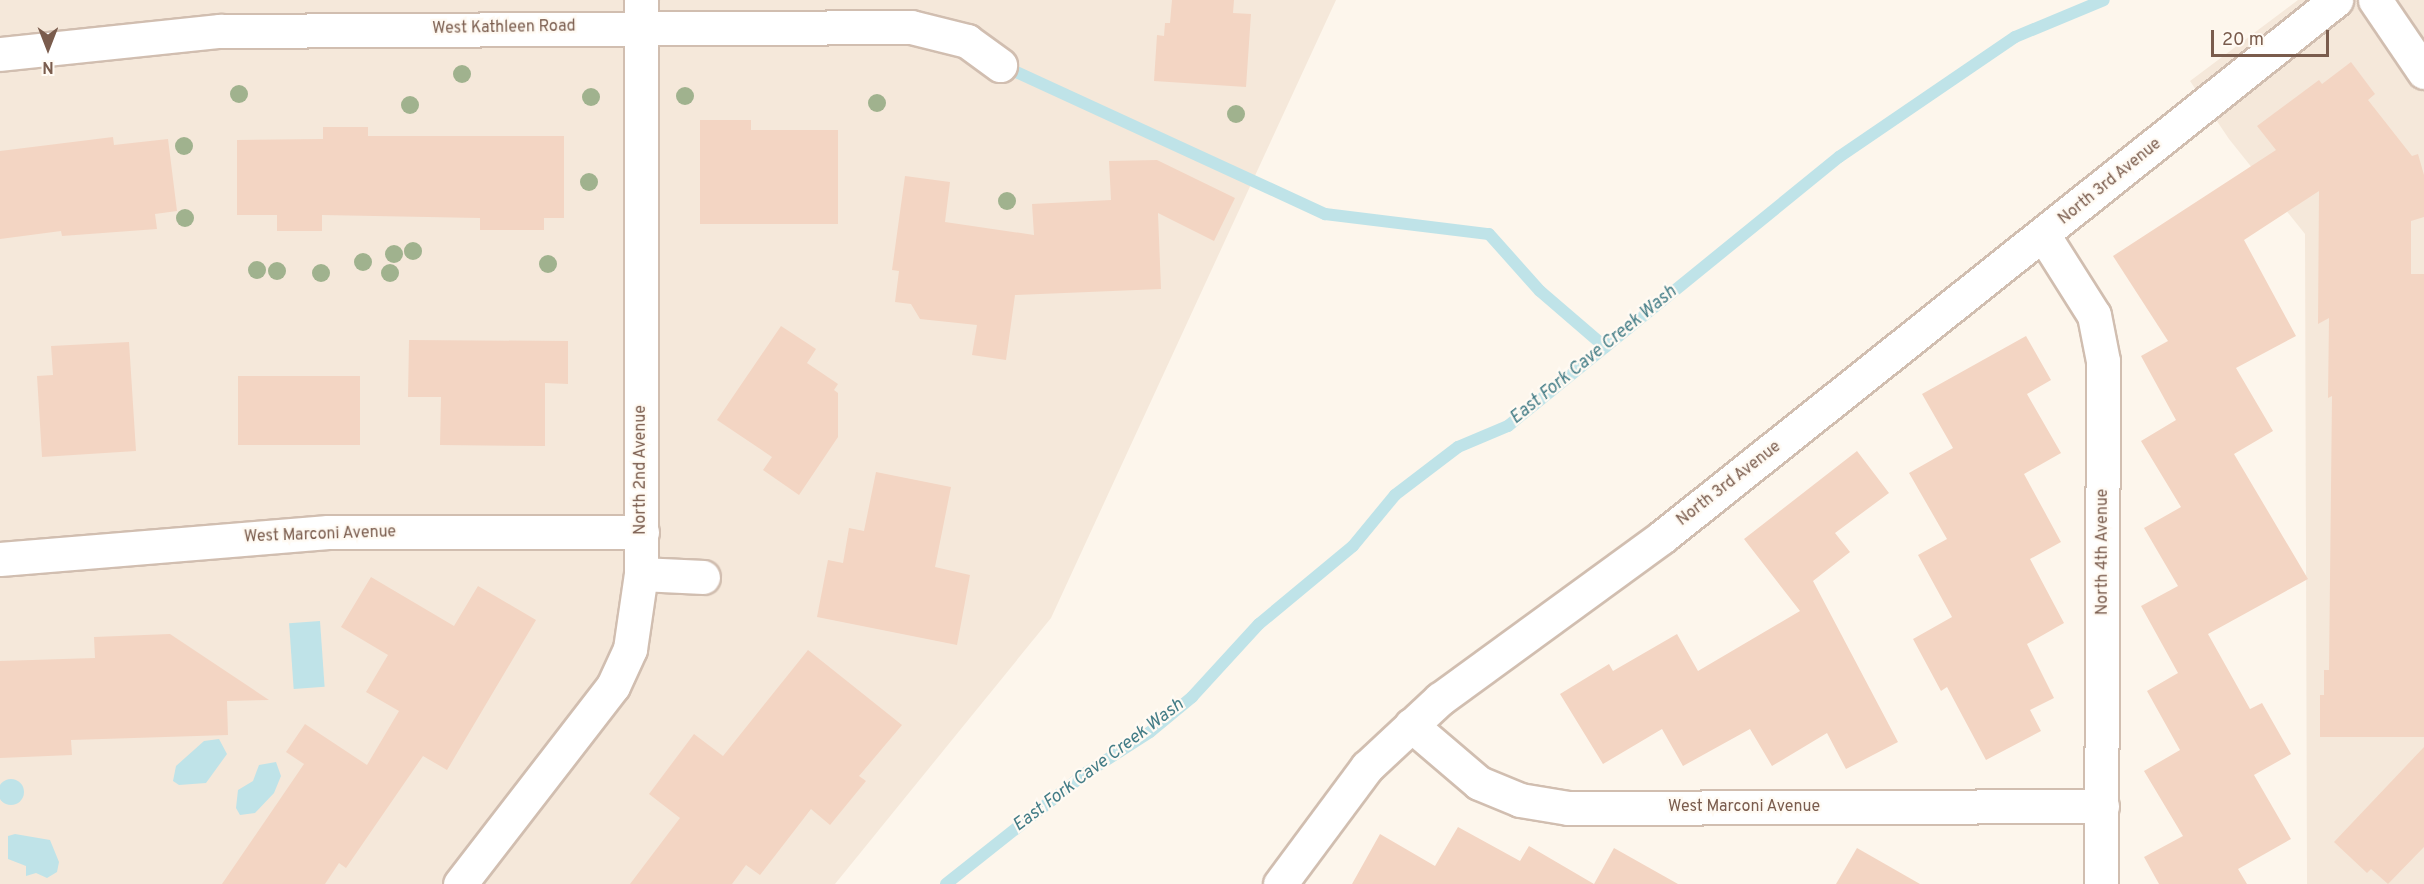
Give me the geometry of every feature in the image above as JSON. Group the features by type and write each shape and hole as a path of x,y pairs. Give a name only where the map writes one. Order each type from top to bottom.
{"street":[{"name":"North 3rd Avenue","path":"1280,884 1367,767 1411,725 1544,619 1662,537 2044,236 2336,0"},
{"path":"2375,0 2424,72"},
{"name":"West Kathleen Road","path":"0,54 220,31 640,13 910,27 967,41 1000,65"},
{"name":"North 2nd Avenue","path":"460,884 613,686 630,649 641,574 642,532 640,13"},
{"name":"North 4th Avenue","path":"2044,236 2094,315 2103,361 2101,884"},
{"name":"West Marconi Avenue","path":"0,559 328,532 642,532"},
{"path":"641,574 703,577"},
{"name":"West Marconi Avenue","path":"1411,725 1479,783 1520,800 1568,807 2102,806"}],"shaded area":[{"path":"0,0 1336,0 1051,618 835,884 0,884"},
{"path":"2298,0 2424,0 2424,884 2307,884 2305,234 2229,139 2190,81"}],"water":[{"path":"320,621 325,687 294,689 289,623"},
{"path":"219,739 227,754 206,783 179,785 173,781 176,766 204,741"},
{"path":"276,762 281,776 274,793 255,813 240,815 236,808 238,790 253,781 259,765"},
{"path":"11,779 20,783 24,792 20,801 11,805 2,801 -2,792 2,783"},
{"path":"15,834 50,840 59,862 57,872 47,878 36,873 26,876 26,866 8,859 8,836"}],"building":[{"path":"1172,0 1234,0 1233,13 1251,14 1246,87 1154,81 1157,35 1164,36 1165,23 1170,23"},
{"path":"2351,62 2375,94 2368,100 2412,156 2418,154 2424,175 2424,217 2411,221 2411,274 2424,274 2424,737 2320,737 2320,695 2324,695 2324,670 2329,670 2332,396 2328,398 2329,318 2318,324 2319,191 2244,240 2296,336 2236,368 2273,431 2234,454 2308,579 2208,634 2250,709 2262,703 2291,754 2254,775 2291,839 2238,869 2247,884 2159,884 2144,857 2183,836 2144,771 2180,750 2147,691 2178,673 2141,606 2178,586 2144,528 2181,507 2141,441 2176,420 2141,356 2168,341 2113,256 2276,150 2257,126 2319,80 2322,84"},
{"path":"700,120 751,120 751,130 838,130 838,224 700,224"},
{"path":"323,127 368,127 368,136 564,136 564,218 544,218 544,230 480,230 480,218 322,215 322,231 277,231 277,215 237,215 237,140 323,139"},
{"path":"113,137 114,145 168,139 177,211 155,214 157,229 62,236 61,231 0,239 0,151"},
{"path":"1157,160 1235,198 1214,241 1158,213 1161,289 1015,295 1006,360 972,355 977,325 920,319 911,304 895,302 899,271 892,270 905,176 950,182 945,222 1034,235 1032,204 1111,200 1109,161"},
{"path":"781,326 816,349 807,363 838,384 834,390 838,393 838,437 799,495 763,470 772,457 717,420"},
{"path":"2026,336 2051,380 2027,394 2061,453 2024,474 2061,542 2030,559 2064,623 2027,644 2054,698 2030,710 2041,731 1986,760 1947,687 1941,691 1913,639 1952,617 1918,555 1947,539 1909,473 1953,448 1922,394"},
{"path":"409,340 568,341 568,384 545,383 545,446 440,445 441,397 408,397"},
{"path":"129,342 136,451 42,457 37,376 53,375 51,346"},
{"path":"238,376 360,376 360,445 238,445"},
{"path":"1857,451 1889,493 1835,533 1850,552 1813,581 1898,742 1846,769 1827,733 1772,766 1750,729 1683,766 1662,729 1603,764 1560,694 1609,664 1613,671 1677,634 1698,671 1800,611 1744,539"},
{"path":"876,472 951,487 935,567 970,575 957,645 817,617 828,560 843,563 849,528 864,531"},
{"path":"371,577 454,626 478,586 536,620 447,770 423,756 346,868 339,863 325,884 222,884 304,764 286,752 305,724 367,765 399,711 366,692 388,655 341,627"},
{"path":"170,634 269,700 227,701 228,735 71,740 72,755 0,758 0,661 95,658 94,637"},
{"path":"808,650 902,725 859,776 866,781 830,825 811,809 760,875 746,865 732,884 630,884 680,818 649,794 694,734 723,756"},
{"path":"2424,747 2424,847 2388,884 2371,869 2367,873 2334,842"},
{"path":"1458,827 1520,861 1529,846 1594,884 1352,884 1380,834 1435,866"},
{"path":"1614,848 1678,884 1594,884"},
{"path":"1857,848 1920,884 1836,884"}],"waterway":[{"name":"East Fork Cave Creek Wash","path":"946,884 1086,773 1150,732 1192,697 1259,624 1353,546 1395,495 1458,447 1508,426 1839,157 2015,37 2104,0"},
{"path":"1001,65 1325,214 1489,234 1540,291 1605,347"}]}
